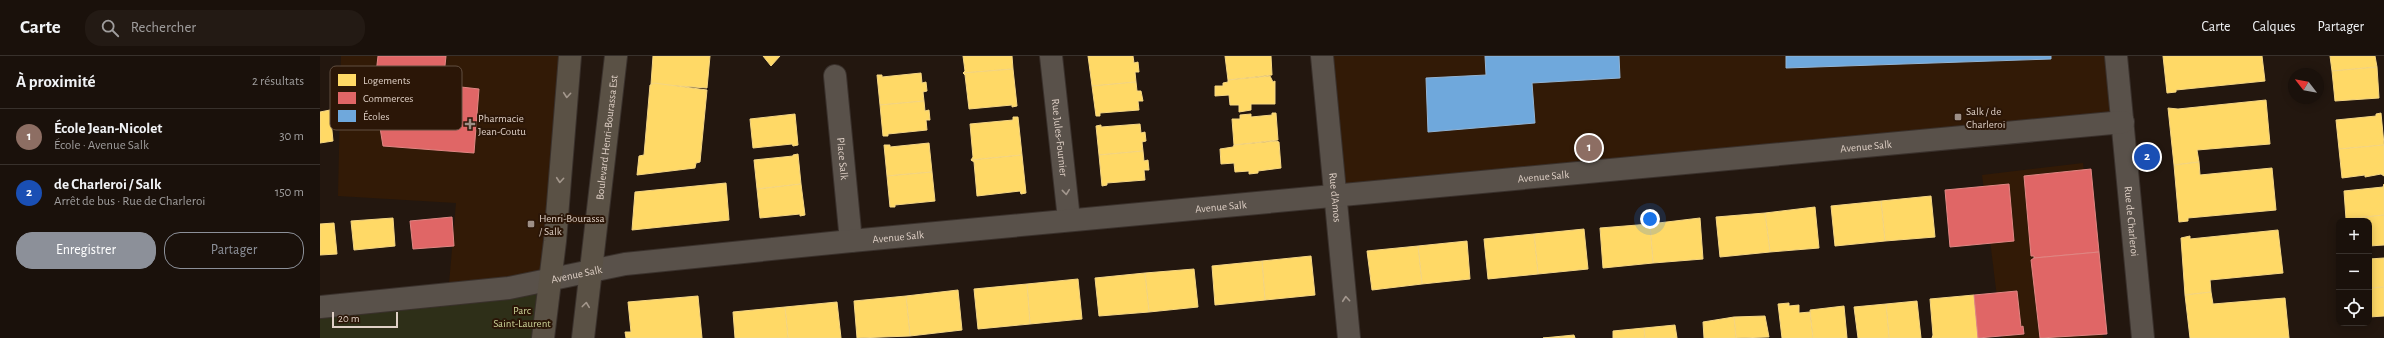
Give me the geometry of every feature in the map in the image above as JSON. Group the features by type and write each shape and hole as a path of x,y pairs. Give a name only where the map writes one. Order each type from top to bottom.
{"main road":[{"path":"543,338 550,279 570,56"},
{"name":"Boulevard Henri-Bourassa Est","path":"583,338 616,56"}],"street":[{"name":"Rue Jules-Fournier","path":"1052,56 1069,219"},
{"name":"Rue d'Amos","path":"1322,56 1337,196 1349,338"},
{"name":"Rue de Charleroi","path":"2116,56 2143,338"},
{"name":"Place Salk","path":"835,76 851,241"},
{"name":"Avenue Salk","path":"320,307 509,288 626,264 1069,219 1337,196 2123,122"}],"shaded area":[{"path":"341,56 569,56 550,279 447,307 456,203 338,196 339,130 462,130 462,66 341,66"},
{"path":"1322,56 2116,56 2123,122 1337,196"},
{"path":"2083,163 2103,338 2002,338 1982,175"}],"green space":[{"name":"Parc Saint-Laurent","path":"548,292 544,338 320,338 320,313"}],"building: Logements":[{"path":"653,56 710,56 707,88 651,84"},
{"path":"763,56 780,56 771,66"},
{"path":"963,56 1012,56 1013,69 963,73 965,71"},
{"path":"1088,56 1133,56 1134,63 1138,62 1139,72 1135,72 1136,82 1092,86"},
{"path":"1225,56 1271,56 1272,75 1228,80"},
{"path":"2163,56 2262,56 2265,81 2176,90 2176,92 2167,93"},
{"path":"2330,56 2375,56 2377,67 2332,71"},
{"path":"2377,67 2379,98 2335,101 2332,71"},
{"path":"1013,69 1017,106 1012,107 1012,105 969,109 965,75 963,73"},
{"path":"921,73 922,83 926,82 927,91 923,92 924,101 880,105 877,75 882,75 882,77"},
{"path":"1270,76 1273,82 1275,81 1275,104 1251,104 1251,110 1239,112 1239,105 1230,105 1229,95 1215,96 1215,86 1223,86 1223,83 1228,82 1228,80"},
{"path":"1136,82 1137,91 1141,91 1143,101 1138,101 1139,110 1100,113 1100,116 1096,116 1092,86"},
{"path":"654,83 707,90 700,162 696,163 695,168 637,175 639,156 644,155 650,85"},
{"path":"2266,100 2270,144 2197,150 2199,162 2174,165 2168,108 2178,109"},
{"path":"924,101 925,111 929,110 930,120 926,120 927,130 888,134 888,136 883,136 880,105"},
{"path":"330,110 330,130 332,130 333,141 320,143 320,112"},
{"path":"1272,113 1276,113 1278,140 1234,145 1232,119 1240,119 1240,115 1251,114 1251,117 1272,115"},
{"path":"2381,113 2384,145 2339,149 2336,120 2376,116 2376,114"},
{"path":"795,114 798,145 793,146 792,144 753,148 750,119"},
{"path":"1013,117 1018,117 1022,155 971,160 973,157 970,124 1013,120"},
{"path":"1140,124 1141,133 1145,132 1146,141 1142,142 1143,151 1099,155 1096,126 1101,125 1101,127"},
{"path":"1279,142 1281,168 1258,171 1258,173 1249,174 1249,171 1235,172 1234,163 1221,164 1220,149 1233,147 1234,145"},
{"path":"929,143 932,172 887,176 884,145 890,145 890,147"},
{"path":"2384,145 2384,176 2381,174 2365,177 2365,175 2342,178 2339,149"},
{"path":"1143,151 1144,161 1148,160 1149,170 1144,170 1145,180 1107,183 1107,185 1102,186 1099,155"},
{"path":"798,154 801,184 757,189 754,160 793,156"},
{"path":"1022,155 1026,193 1021,194 1020,191 977,196 974,162 971,160"},
{"path":"2199,162 2200,175 2272,168 2276,210 2188,218 2188,221 2179,222 2174,165"},
{"path":"932,172 935,201 895,205 895,207 890,207 887,176"},
{"path":"726,183 729,220 632,230 635,192"},
{"path":"801,184 805,215 800,216 800,214 760,218 757,189"},
{"path":"2384,184 2384,215 2346,218 2344,191 2383,187"},
{"path":"1931,196 1935,237 1885,241 1881,201"},
{"path":"1881,201 1885,241 1835,246 1831,206"},
{"path":"1815,207 1819,248 1770,252 1765,213"},
{"path":"1765,213 1770,252 1720,257 1716,217"},
{"path":"2384,215 2384,245 2372,246 2372,218 2356,218"},
{"path":"393,218 395,246 354,250 351,221"},
{"path":"1700,218 1703,259 1653,263 1650,224"},
{"path":"334,223 337,254 320,255 320,224"},
{"path":"1650,224 1653,263 1603,268 1600,228"},
{"path":"1584,229 1588,269 1538,274 1534,234"},
{"path":"2278,230 2283,273 2210,280 2211,292 2185,295 2181,238 2190,236 2190,239"},
{"path":"1534,234 1538,274 1488,279 1484,239"},
{"path":"1467,241 1470,279 1422,284 1418,246"},
{"path":"1418,246 1422,284 1372,290 1367,251"},
{"path":"1311,256 1315,295 1265,300 1262,261"},
{"path":"2384,258 2384,287 2372,288 2372,259"},
{"path":"1262,261 1265,300 1215,305 1212,266"},
{"path":"1194,269 1198,307 1149,312 1145,273"},
{"path":"1145,273 1149,312 1099,316 1095,278"},
{"path":"1078,279 1082,319 1030,324 1027,284"},
{"path":"1027,284 1030,324 978,329 974,289"},
{"path":"2384,287 2384,316 2372,317 2372,288"},
{"path":"958,290 962,330 910,336 906,296"},
{"path":"2211,292 2213,304 2285,298 2289,338 2190,338 2185,295"},
{"path":"1974,295 1978,338 1932,338 1930,299"},
{"path":"698,296 702,338 626,338 625,332 631,332 628,302"},
{"path":"906,296 910,336 857,338 854,301"},
{"path":"1917,301 1921,338 1889,338 1886,304"},
{"path":"837,302 841,338 788,338 785,307"},
{"path":"1789,303 1789,306 1799,305 1799,313 1810,312 1813,338 1782,338 1778,304"},
{"path":"1886,304 1889,338 1858,338 1854,307"},
{"path":"1844,306 1847,338 1813,338 1810,310"},
{"path":"785,307 788,338 735,338 733,312"},
{"path":"1765,316 1769,337 1736,338 1734,317"},
{"path":"1734,317 1736,338 1704,338 1703,322"},
{"path":"1675,325 1677,338 1645,338 1644,328"},
{"path":"1644,328 1645,338 1613,338 1613,331"},
{"path":"1574,335 1575,338 1543,338"}],"building: Commerces":[{"path":"378,56 446,56 445,66 377,66"},
{"path":"462,87 479,89 474,153 383,146 380,130 462,130"},
{"path":"2091,169 2099,252 2034,258 2034,256 2031,256 2024,176"},
{"path":"2009,184 2014,241 1950,247 1945,190"},
{"path":"452,217 454,246 413,249 410,221"},
{"path":"2099,252 2107,334 2040,338 2031,260 2034,258"},
{"path":"2017,291 2021,327 2023,326 2024,334 1978,338 1974,295"}],"building: Écoles":[{"path":"1485,56 1619,56 1620,78 1532,83 1535,123 1428,132 1426,78 1486,75"},
{"path":"1786,56 2051,56 2051,59 1786,68"}],"place":[{"name":"Salk / de Charleroi","path":"1958,117"},
{"name":"Pharmacie Jean-Coutu","path":"470,124"},
{"name":"École Jean-Nicolet","path":"1589,148"},
{"name":"de Charleroi / Salk","path":"2147,157"},
{"name":"Henri-Bourassa / Salk","path":"531,224"}]}
